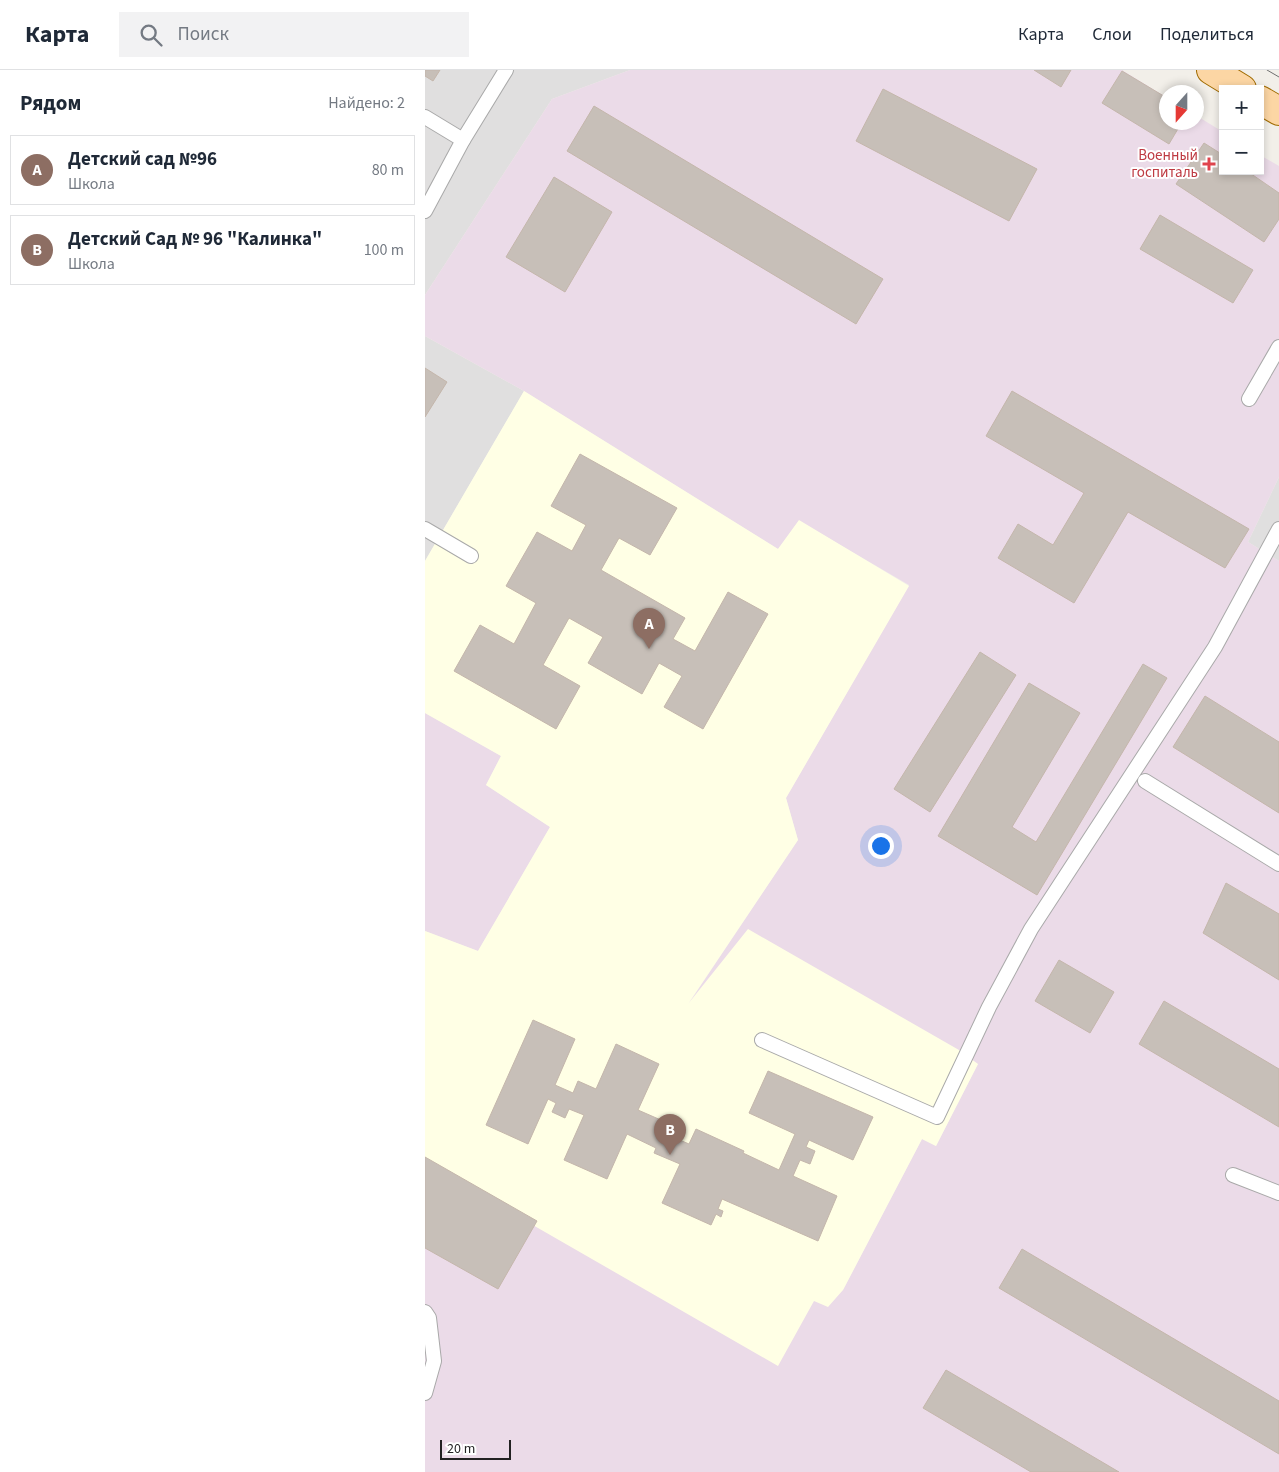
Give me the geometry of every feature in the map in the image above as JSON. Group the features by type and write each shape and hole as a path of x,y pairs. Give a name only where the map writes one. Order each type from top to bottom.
{"main road":[{"path":"1211,70 1235,85"},
{"path":"1264,102 1279,111"}],"lane":[{"path":"425,211 463,140 506,70"},
{"path":"425,117 463,140"},
{"path":"1249,399 1279,347"},
{"path":"425,529 471,556"},
{"path":"762,1040 937,1117 989,1007 1031,929 1215,647 1279,529"},
{"path":"1145,781 1279,864"},
{"path":"1233,1175 1279,1193"},
{"path":"425,1312 429,1318 434,1361 425,1393"}],"shaded area":[{"path":"425,70 630,70 552,99 425,295"},
{"path":"630,70 1122,70 1159,93 1159,130 1204,130 1204,120 1219,130 1219,175 1264,175 1264,157 1279,166 1279,477 1248,542 1279,561 1279,1472 425,1472 425,1163 814,1300 843,1290 922,1139 936,1146 978,1064 683,1012 798,840 786,798 909,585 799,521 778,549 524,391 425,336 425,295 552,99"},
{"path":"425,336 524,391 425,561"},
{"path":"524,391 778,549 799,520 909,586 786,798 798,840 688,1004 748,929 959,1050 978,1064 936,1146 922,1139 843,1290 828,1307 814,1301 778,1366 425,1163 425,931 478,951 550,827 486,785 501,756 425,713 425,561"},
{"path":"1279,477 1279,561 1248,542"},
{"path":"425,713 501,756 486,785 550,827 478,951 425,931"}],"building":[{"path":"425,70 440,70 433,81 425,76"},
{"path":"1034,70 1071,70 1061,87"},
{"path":"1122,71 1159,93 1159,130 1177,130 1169,144 1102,103"},
{"path":"883,89 1037,169 1009,221 856,141"},
{"path":"594,106 883,279 856,324 567,151"},
{"path":"1204,143 1219,152 1219,175 1253,175 1279,193 1279,219 1264,242 1176,184"},
{"path":"554,177 612,212 565,292 506,257"},
{"path":"1160,215 1253,270 1233,303 1140,249"},
{"path":"425,368 447,382 425,417"},
{"path":"1012,391 1249,529 1225,568 1128,512 1074,603 998,558 1018,524 1053,545 1084,493 986,436"},
{"path":"580,454 677,508 650,555 619,538 601,570 685,618 673,639 695,651 728,592 768,614 703,729 664,707 682,676 659,663 642,694 588,663 603,637 569,618 543,665 580,686 556,729 454,671 480,625 514,644 536,603 506,586 537,532 572,551 586,525 551,506"},
{"path":"980,652 1016,675 930,812 894,789"},
{"path":"1143,664 1167,678 1037,895 938,836 1029,683 1080,713 1012,827 1036,842"},
{"path":"1205,696 1279,742 1279,813 1173,747"},
{"path":"1226,883 1279,914 1279,980 1203,933"},
{"path":"1059,960 1114,992 1090,1033 1035,1001"},
{"path":"1164,1001 1279,1069 1279,1127 1139,1044"},
{"path":"533,1020 575,1039 555,1085 573,1093 578,1081 596,1089 616,1044 659,1064 638,1110 670,1124 666,1134 689,1144 696,1129 744,1151 743,1153 779,1170 795,1134 749,1113 768,1071 873,1117 853,1160 809,1140 806,1147 815,1151 810,1164 800,1160 793,1176 837,1196 818,1241 722,1199 718,1209 723,1211 721,1217 716,1214 711,1225 662,1203 680,1164 654,1153 656,1148 627,1134 607,1179 564,1160 584,1115 569,1109 565,1118 552,1112 556,1103 548,1099 528,1144 486,1125"},
{"path":"425,1157 537,1221 498,1289 425,1248"},
{"path":"1022,1249 1279,1401 1279,1454 999,1288"},
{"path":"946,1370 1119,1472 1031,1472 923,1408"}],"tram line":[{"path":"1267,70 1279,77"}],"place":[{"name":"Военный госпиталь","path":"1209,164"},
{"name":"Детский сад №96","path":"649,649"},
{"name":"Детский Сад № 96 \"Калинка\"","path":"670,1155"}]}
